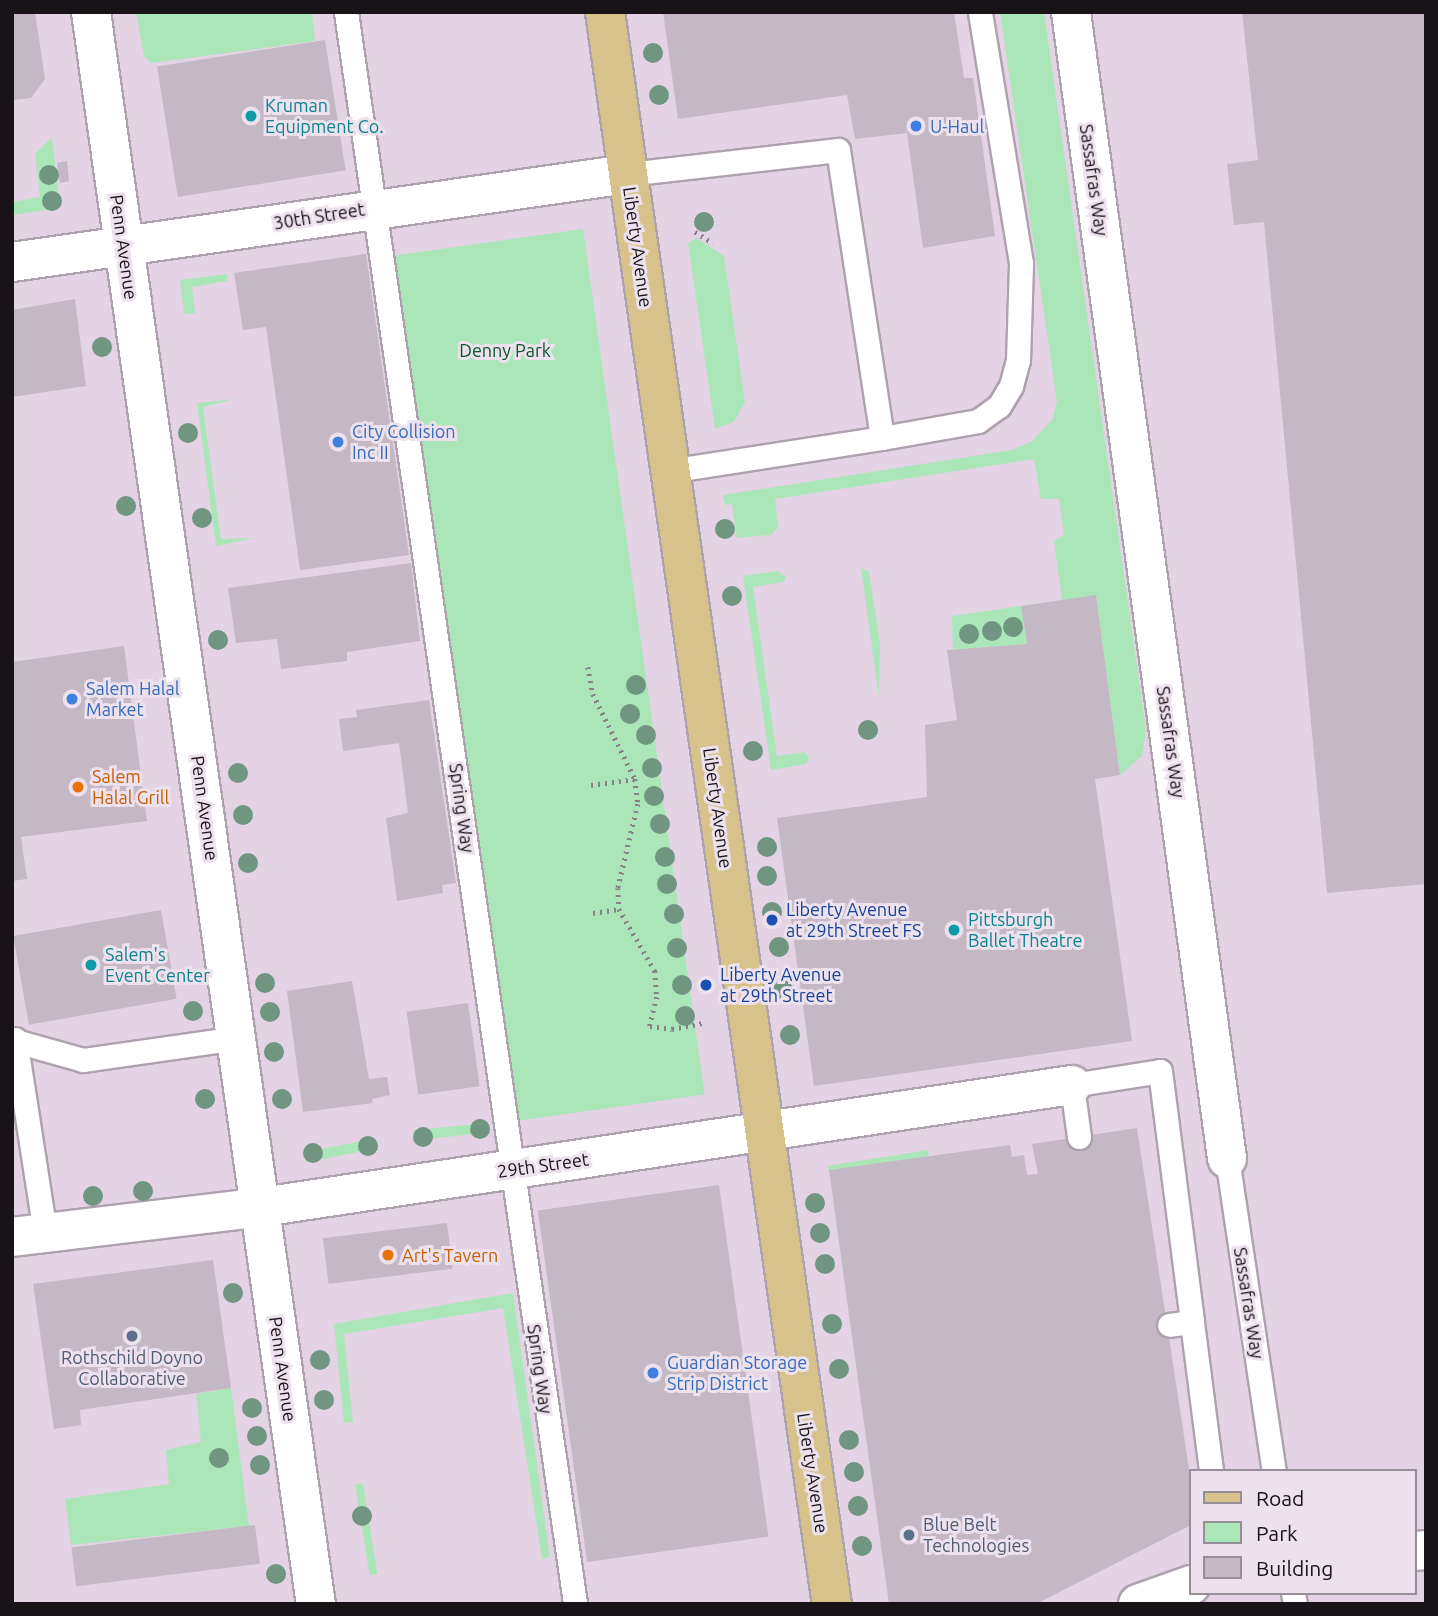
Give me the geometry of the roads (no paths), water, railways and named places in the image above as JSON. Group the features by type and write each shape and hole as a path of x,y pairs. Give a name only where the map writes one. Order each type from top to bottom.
{"main road":[{"name":"Liberty Avenue","path":"605,12 762,1133 832,1604"}],"street":[{"name":"Penn Avenue","path":"91,12 316,1604"},
{"name":"Sassafras Way","path":"1071,12 1227,1158"},
{"name":"30th Street","path":"12,262 374,208 627,174"},
{"name":"29th Street","path":"29,1235 262,1207 1072,1085"},
{"path":"1138,1604 1190,1585"}],"lane":[{"name":"Spring Way","path":"346,12 575,1604"},
{"path":"670,471 978,421 999,406 1018,360 1021,263 980,12"},
{"path":"627,174 838,150 882,438"},
{"path":"29,1235 14,1040 83,1060 237,1038"},
{"path":"1079,1137 1072,1085 1160,1071 1211,1469"},
{"name":"Sassafras Way","path":"1227,1158 1275,1469"},
{"path":"1169,1325 1192,1322"}],"place":[{"name":"Kruman Equipment Co.","path":"251,116"},
{"name":"U-Haul","path":"916,126"},
{"name":"City Collision Inc II","path":"338,442"},
{"name":"Salem Halal Market","path":"72,699"},
{"name":"Salem Halal Grill","path":"78,787"},
{"name":"Liberty Avenue at 29th Street FS","path":"772,920"},
{"name":"Pittsburgh Ballet Theatre","path":"954,930"},
{"name":"Salem's Event Center","path":"91,965"},
{"name":"Liberty Avenue at 29th Street","path":"706,985"},
{"name":"Art's Tavern","path":"388,1255"},
{"name":"Rothschild Doyno Collaborative","path":"132,1336"},
{"name":"Guardian Storage Strip District","path":"653,1373"},
{"name":"Blue Belt Technologies","path":"909,1535"}],"park label":[{"name":"Denny Park","path":"505,350"}]}
